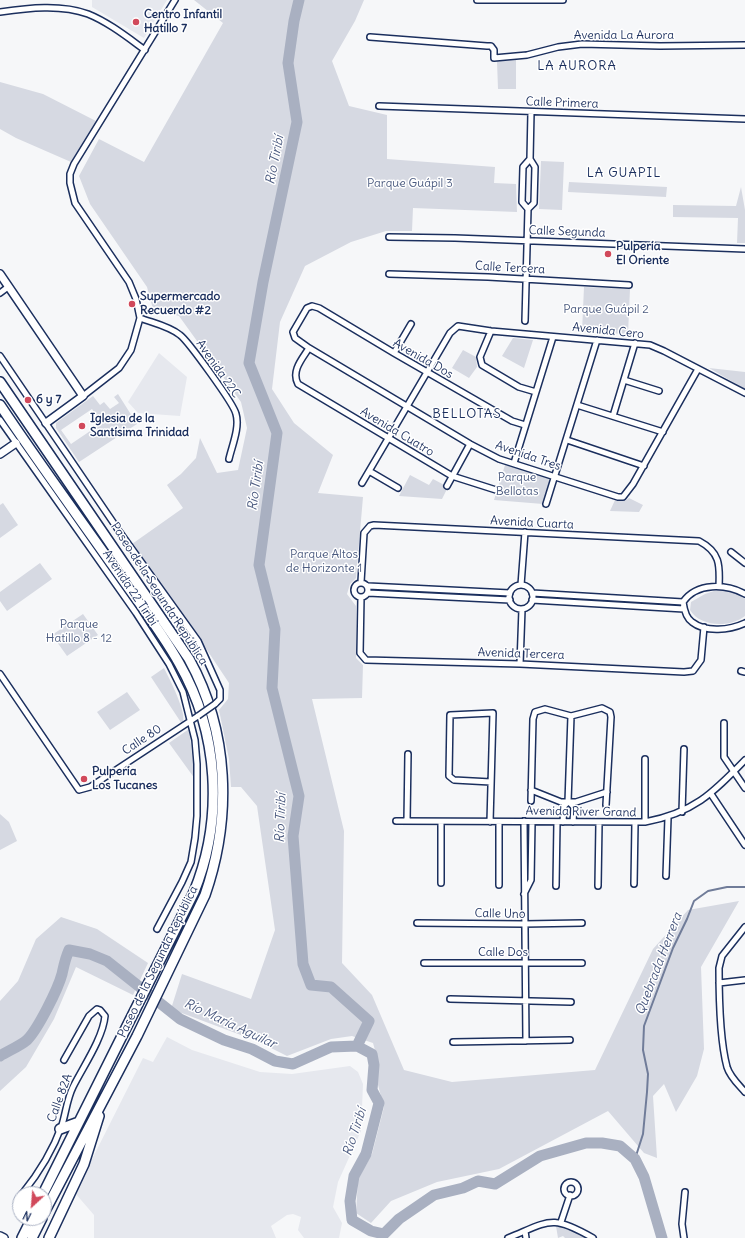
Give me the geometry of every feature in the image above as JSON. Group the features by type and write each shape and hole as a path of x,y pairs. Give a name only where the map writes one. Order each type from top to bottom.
{"highway":[{"name":"Paseo de la Segunda República","path":"0,382 180,643 198,675 210,704 219,740 223,777 219,837 212,874 205,895 137,1036 52,1199"},
{"name":"Paseo de la Segunda República","path":"0,405 167,643 195,696 205,726 214,780 208,851 194,892 160,963 47,1186"},
{"path":"16,443 19,440 17,431"},
{"path":"49,1238 84,1164 106,1096"},
{"path":"60,1129 79,1122"},
{"path":"22,1238 28,1226"},
{"path":"32,1238 38,1226"}],"street":[{"path":"0,356 46,423 84,396 119,368 131,350 140,318 136,299 129,282 75,203 70,183 70,174 74,164 175,0"},
{"path":"477,0 563,0"},
{"path":"0,12 30,8 65,9 88,14 113,28 145,50"},
{"name":"Avenida La Aurora","path":"370,37 491,46 494,50 494,58 527,55 558,47 582,44 660,46 745,45"},
{"name":"Calle Primera","path":"379,106 745,119"},
{"path":"525,321 528,209 534,203 535,167 530,160 531,112"},
{"path":"528,209 522,202 523,168 530,160"},
{"name":"Calle Segunda","path":"389,237 745,249"},
{"path":"0,274 84,396"},
{"name":"Calle Tercera","path":"389,274 629,284"},
{"path":"0,293 8,287"},
{"name":"Avenida Dos","path":"309,348 295,338 293,332 307,308 312,306 319,308 512,422 525,425"},
{"name":"Avenida 22C","path":"140,318 179,334 188,343 226,396 236,414 236,431 229,459"},
{"path":"394,353 411,324"},
{"name":"Avenida Cero","path":"427,373 450,333 458,326 491,331 650,345 664,350 745,393"},
{"path":"491,331 480,357 482,365 519,387 536,392"},
{"path":"514,463 553,337"},
{"path":"546,504 598,340"},
{"path":"613,416 635,343"},
{"name":"Avenida Cuatro","path":"309,348 295,370 294,378 298,384 452,476 496,490"},
{"name":"Avenida Tres","path":"309,348 470,444 499,458 618,497 623,497 644,466"},
{"path":"567,440 644,466 698,369"},
{"path":"362,483 427,373"},
{"path":"624,380 659,391"},
{"path":"578,405 663,432"},
{"name":"Avenida 22 Tiribí","path":"0,420 169,664 183,692 195,740 198,786 197,816 190,862 182,882 157,930"},
{"name":"Calle 80","path":"0,674 79,790 90,787 198,716 220,699 220,690 198,641 119,531 46,423"},
{"path":"0,454 16,443"},
{"path":"446,486 470,444"},
{"path":"369,471 398,488"},
{"name":"Avenida Cuarta","path":"361,582 364,533 370,526 699,541 708,546 716,555 720,566 719,586"},
{"path":"521,585 525,532"},
{"path":"731,552 745,563"},
{"path":"510,593 368,586 361,582 354,588 357,595 361,597 368,593 510,600"},
{"path":"521,585 530,589 532,593 530,605 522,609 512,605 510,600 510,593 512,589 521,585"},
{"path":"368,586 368,593"},
{"path":"532,593 683,602 697,590 706,587 719,586 745,594"},
{"name":"Avenida Tercera","path":"361,597 360,653 366,660 520,664 684,672 692,671 701,660 704,627"},
{"path":"532,600 684,609"},
{"path":"683,602 684,609 692,622 704,627 722,629 745,623"},
{"path":"520,664 522,609"},
{"path":"530,801 533,719 535,712 546,709 571,716 598,708 606,709 610,712 611,717 606,805"},
{"path":"490,822 493,713 450,715 449,776 454,780 491,782"},
{"path":"563,822 564,806 568,802 571,716"},
{"path":"724,724 724,757 745,788"},
{"path":"682,812 684,749"},
{"path":"407,821 408,754"},
{"path":"644,822 645,759"},
{"name":"Avenida River Grand","path":"396,821 635,823 668,818 682,812 711,794 745,760"},
{"path":"531,790 561,802 576,802 607,792"},
{"path":"711,794 745,845"},
{"path":"568,802 574,807 573,822"},
{"path":"666,876 668,818"},
{"path":"524,821 524,964 526,1041"},
{"path":"441,822 441,883"},
{"path":"499,822 499,885"},
{"path":"524,895 531,880 532,822"},
{"path":"556,886 557,822"},
{"path":"598,886 599,823"},
{"path":"634,884 635,823"},
{"name":"Calle Uno","path":"417,923 582,923"},
{"path":"745,927 737,935 722,956 719,968 719,983 727,1067 734,1080 745,1092"},
{"name":"Calle Dos","path":"424,963 582,963"},
{"path":"719,983 745,980"},
{"path":"450,999 571,1002"},
{"name":"Calle 82A","path":"28,1186 40,1170 60,1129 66,1106 73,1088 102,1030 103,1013 97,1009 89,1016 64,1060"},
{"path":"453,1042 570,1040"},
{"path":"684,1238 682,1224 685,1192"},
{"path":"561,1222 570,1195"},
{"path":"508,1238 542,1223 561,1222 593,1238"},
{"path":"525,1231 526,1238"},
{"path":"0,1236 4,1238"}],"shaded area":[{"name":"Centro Infantil Hatillo 7","path":"92,0 167,0 144,38 92,7"},
{"path":"159,353 187,377 180,416 138,413 128,402"},
{"path":"167,1037 192,1050 260,1072 292,1074 350,1066 358,1072 363,1084 361,1131 338,1182 333,1207 342,1223 339,1238 304,1238 298,1230 301,1217 293,1214 287,1215 271,1226 276,1238 94,1238 94,1215 75,1193 143,1058 153,1062"}],"green space":[{"path":"194,0 364,0 355,21 332,61 349,106 387,115 387,159 495,167 494,183 516,184 517,212 413,208 412,231 386,231 351,242 305,266 280,322 272,389 294,423 333,455 318,493 363,497 356,578 350,584 347,594 356,606 356,658 363,665 362,698 312,699 344,831 342,963 372,995 404,1070 452,1082 595,1070 653,949 688,910 739,901 701,967 704,1049 697,1076 676,1112 664,1084 653,1096 657,1158 644,1153 608,1111 499,1169 437,1182 391,1201 371,1223 356,1213 358,1179 372,1154 384,1107 378,1085 378,1061 373,1043 352,1036 331,1039 287,1056 257,1041 171,1009 182,974 251,999 275,930 257,806 241,787 231,787 229,759 219,710 228,699 229,683 191,626 132,544 183,508 167,485 181,474 196,458 200,438 217,473 238,470 247,428 241,402 179,316 153,309 147,287 90,204 79,176 99,139 144,162 223,23"},
{"path":"516,60 516,89 498,89 497,61"},
{"path":"0,82 43,94 96,121 71,162 16,138 0,129"},
{"path":"541,161 564,162 562,210 539,209"},
{"path":"569,182 667,187 666,197 568,192"},
{"path":"741,187 745,210 745,243 737,243 738,218 673,217 673,205 736,206"},
{"name":"Parque Guápil 2","path":"584,287 630,289 628,334 582,332"},
{"path":"513,338 533,340 524,368 502,356"},
{"path":"463,350 476,357 477,367 469,378 452,368"},
{"path":"709,368 745,372 745,389"},
{"path":"118,394 137,424 79,462 56,428 56,423 93,396 100,405 104,402 110,409 119,403 114,397","holes":["92,409 102,423 71,444 61,430"]},
{"name":"Parque Bellotas","path":"505,465 551,477 543,504 494,500"},
{"path":"410,475 429,485 433,479 448,487 442,499 399,496"},
{"path":"629,498 643,505 639,512 610,511 615,500 625,501"},
{"path":"3,503 18,525 0,538 0,505"},
{"path":"40,563 52,579 7,611 0,601 0,592"},
{"path":"717,590 734,592 745,599 745,616 731,623 716,624 708,623 695,616 690,610 691,602 705,594"},
{"name":"Parque Hatillo 8 - 12","path":"83,614 98,635 67,656 52,635"},
{"path":"164,668 181,705 183,713 182,724 151,677"},
{"path":"127,692 140,710 110,730 97,712"},
{"path":"189,729 195,779 169,743"},
{"path":"0,814 9,822 17,841 0,850"},
{"path":"61,917 97,929 148,963 133,995 76,967 54,1019 26,1067 0,1091 0,1001 18,981 36,939"},
{"path":"556,1226 574,1230 586,1238 565,1238 563,1236 558,1238"}],"waterway":[{"name":"Río Tiribí","path":"299,0 294,21 288,63 297,122 263,282 249,363 277,433 259,565 275,629 272,688 299,796 293,836 303,964 311,985 331,987 369,1021 357,1046"},
{"name":"Quebrada Herrera","path":"635,1159 643,1134 647,1092 648,1074 643,1050 644,1026 673,948 694,901 708,891 727,887 745,887"},
{"name":"Río Tiribí","path":"0,1056 27,1040 37,1027 56,989 69,950 90,954 107,961 180,1019 224,1040 252,1049 275,1061 293,1064 331,1047 357,1046 372,1054 374,1065 372,1090 379,1103 366,1154 354,1176 350,1201 352,1220 371,1231 384,1234 399,1219 434,1195 463,1188 478,1181 495,1184 540,1156 586,1143 602,1143 620,1146 635,1159 644,1177 662,1238"}],"place":[{"name":"Centro Infantil Hatillo 7","path":"136,22"},
{"name":"Pulpería El Oriente","path":"608,254"},
{"name":"Supermercado Recuerdo #2","path":"132,304"},
{"name":"6 y 7","path":"28,400"},
{"name":"Iglesia de la Santísima Trinidad","path":"82,426"},
{"name":"Pulpería Los Tucanes","path":"84,779"}],"district":[{"name":"LA AURORA","path":"577,66"},
{"name":"LA GUAPIL","path":"624,173"},
{"name":"BELLOTAS","path":"467,414"}],"park label":[{"name":"Parque Guápil 3","path":"410,184"},
{"name":"Parque Altos de Horizonte 1","path":"324,562"}],"water label":[{"name":"Río María Aguilar","path":"230,1024"}]}
